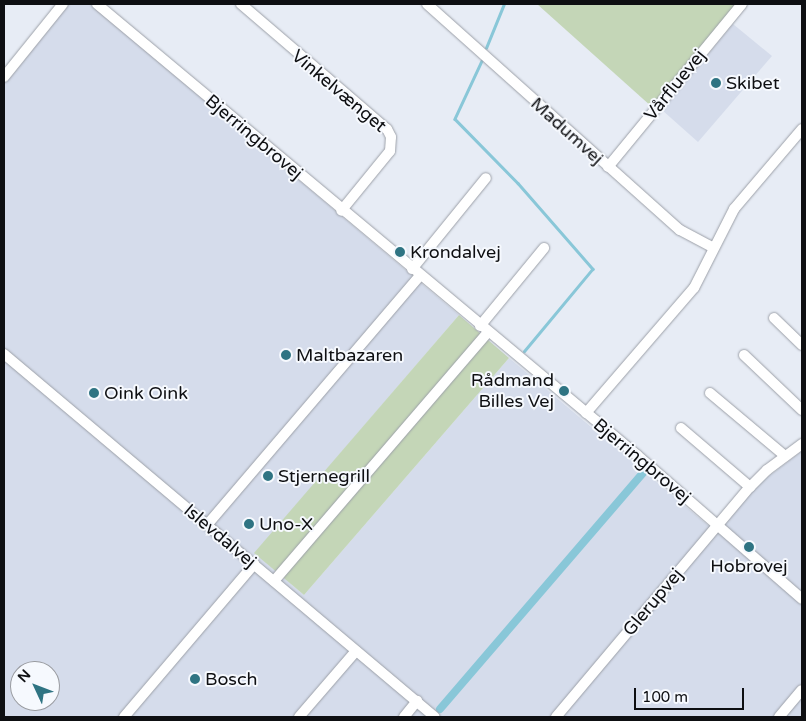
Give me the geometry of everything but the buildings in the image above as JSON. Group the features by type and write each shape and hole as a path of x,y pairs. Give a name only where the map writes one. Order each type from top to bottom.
{"street":[{"path":"4,77 63,4"},
{"name":"Bjerringbrovej","path":"97,4 109,7 342,211 586,413 718,525 802,600"},
{"name":"Vinkelvænget","path":"240,4 387,129 391,137 390,151 342,211"},
{"name":"Madumvej","path":"427,4 680,230 714,248"},
{"name":"Vårfluevej","path":"608,167 742,4"},
{"path":"586,413 694,288 734,209 802,129"},
{"path":"207,525 416,273 486,178"},
{"path":"274,581 484,329 544,248"},
{"path":"774,318 802,345"},
{"name":"Islevdalvej","path":"4,354 435,717"},
{"path":"744,355 802,410"},
{"path":"710,393 785,456"},
{"path":"681,428 750,487"},
{"name":"Glerupvej","path":"556,717 750,487 785,456 802,444"},
{"path":"124,717 254,564"},
{"path":"299,717 356,651"},
{"path":"779,717 802,690"},
{"path":"404,717 417,702"}],"shaded area":[{"path":"66,4 90,4 459,315 255,553 304,595 509,358 717,533 757,485 802,451 802,717 4,717 4,81"},
{"name":"Skibet","path":"733,24 772,56 698,142 662,110"}],"green space":[{"path":"537,4 737,4 652,107"},
{"path":"459,315 509,358 304,595 254,553"}],"waterway":[{"path":"486,48 504,4"},
{"path":"482,61 455,119 518,183 593,269 525,351"},
{"path":"440,709 644,472"}],"place":[{"name":"Skibet","path":"716,83"},
{"name":"Krondalvej","path":"400,252"},
{"name":"Maltbazaren","path":"286,355"},
{"name":"Rådmand Billes Vej","path":"564,391"},
{"name":"Oink Oink","path":"94,393"},
{"name":"Stjernegrill","path":"268,476"},
{"name":"Uno-X","path":"249,524"},
{"name":"Hobrovej","path":"749,547"},
{"name":"Bosch","path":"195,679"}]}
